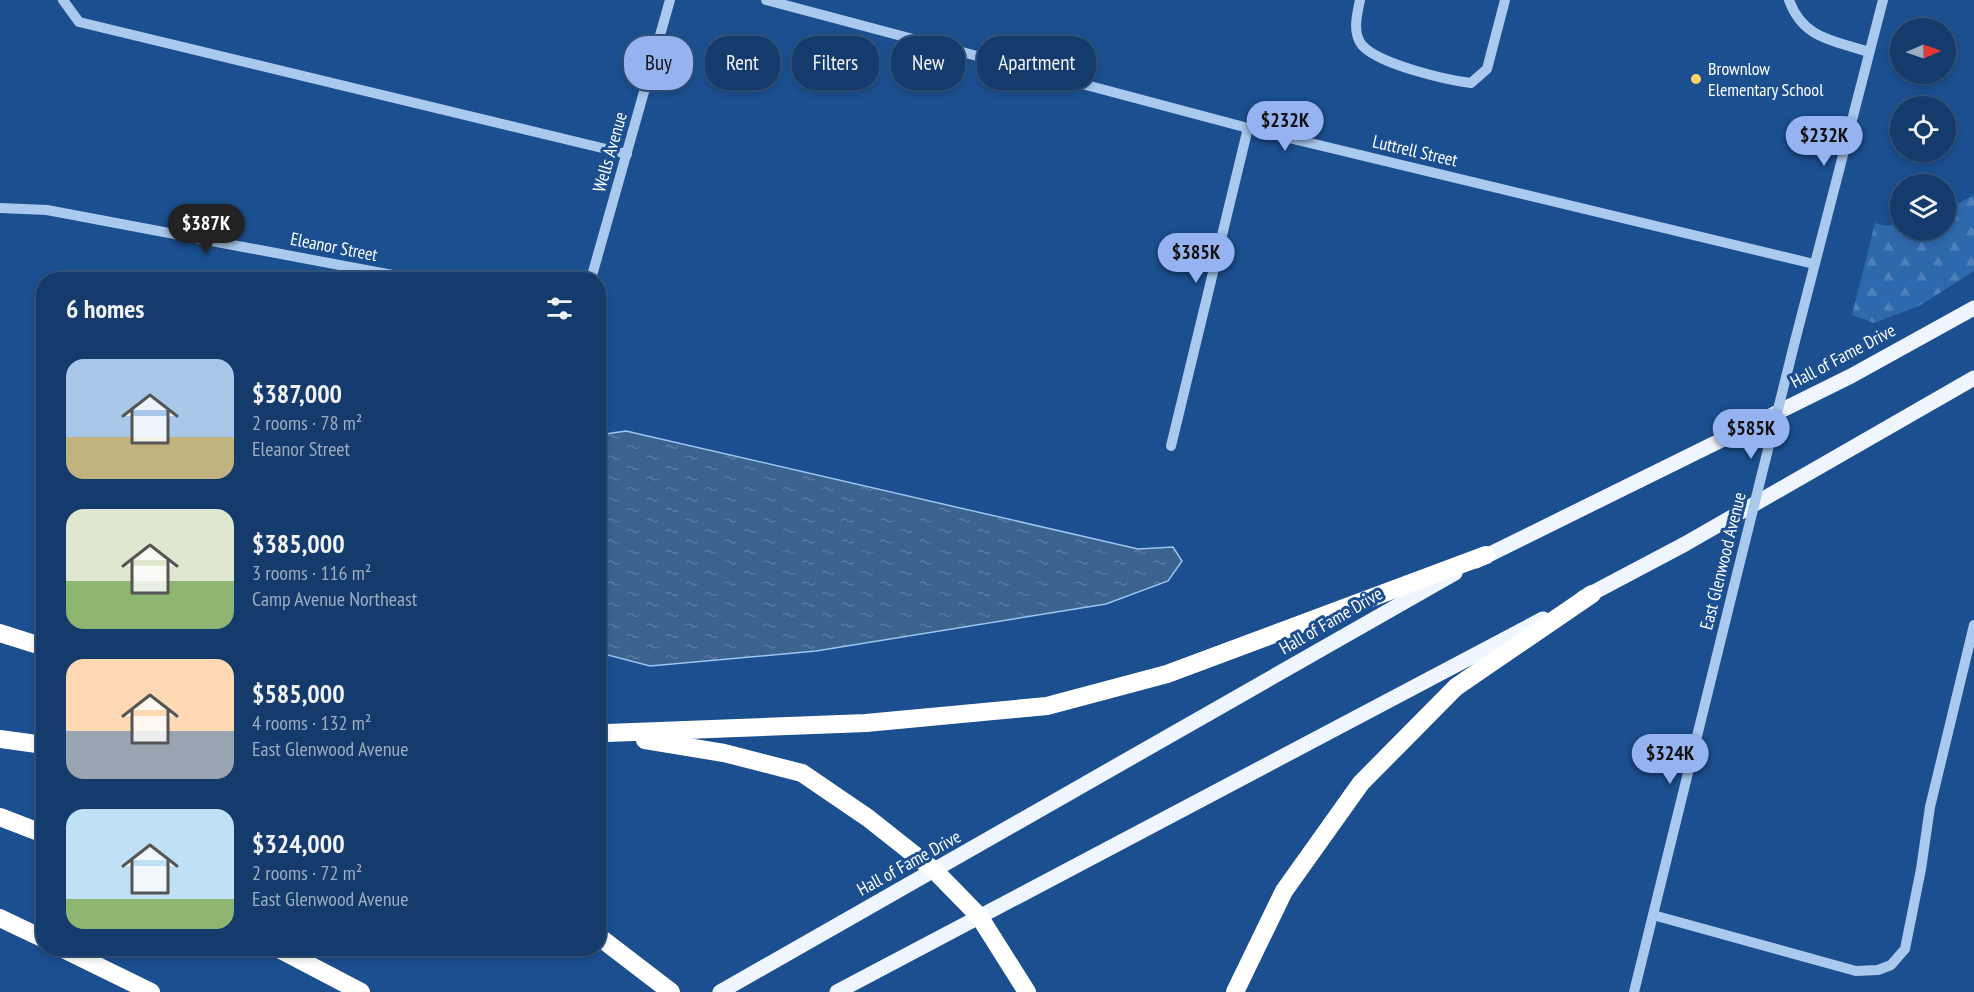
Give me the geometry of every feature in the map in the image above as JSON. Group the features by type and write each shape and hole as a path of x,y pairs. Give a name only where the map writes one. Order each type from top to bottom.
{"highway":[{"path":"606,733 866,723 1047,706 1167,674 1486,555"},
{"path":"1235,992 1284,891 1360,783 1456,687 1592,594"},
{"path":"0,633 36,644"},
{"path":"606,733 724,753 802,773 868,818 935,871 979,916 1027,992"},
{"path":"0,740 36,744"},
{"path":"0,817 36,831"},
{"path":"0,918 36,935"},
{"path":"606,942 670,992"},
{"path":"77,956 151,992"},
{"path":"292,956 361,992"}],"main road":[{"name":"Hall of Fame Drive","path":"720,992 1486,555 1851,376 1974,308"},
{"path":"837,992 1685,544 1974,378"}],"street":[{"path":"63,0 80,22 627,154"},
{"name":"Wells Avenue","path":"593,272 670,0"},
{"name":"Luttrell Street","path":"766,0 1248,128 1814,264"},
{"path":"1360,0 1355,23 1360,44 1378,57 1448,80 1470,83 1487,69 1505,0"},
{"path":"1789,0 1795,17 1811,33 1869,52"},
{"name":"East Glenwood Avenue","path":"1634,992 1814,264 1883,0"},
{"path":"1171,446 1248,128"},
{"name":"Eleanor Street","path":"0,208 47,210 377,272"},
{"path":"1653,915 1856,970 1878,970 1891,965 1905,949 1910,929 1930,807 1974,625"}],"green space":[{"path":"1974,195 1974,271 1919,306 1874,323 1852,315 1875,223 1890,225 1890,240 1956,240 1956,205"}],"water":[{"path":"626,431 1138,549 1173,547 1182,561 1168,581 1106,604 816,651 650,666 606,655 606,434"}],"place":[{"name":"Brownlow Elementary School","path":"1696,79"}]}
